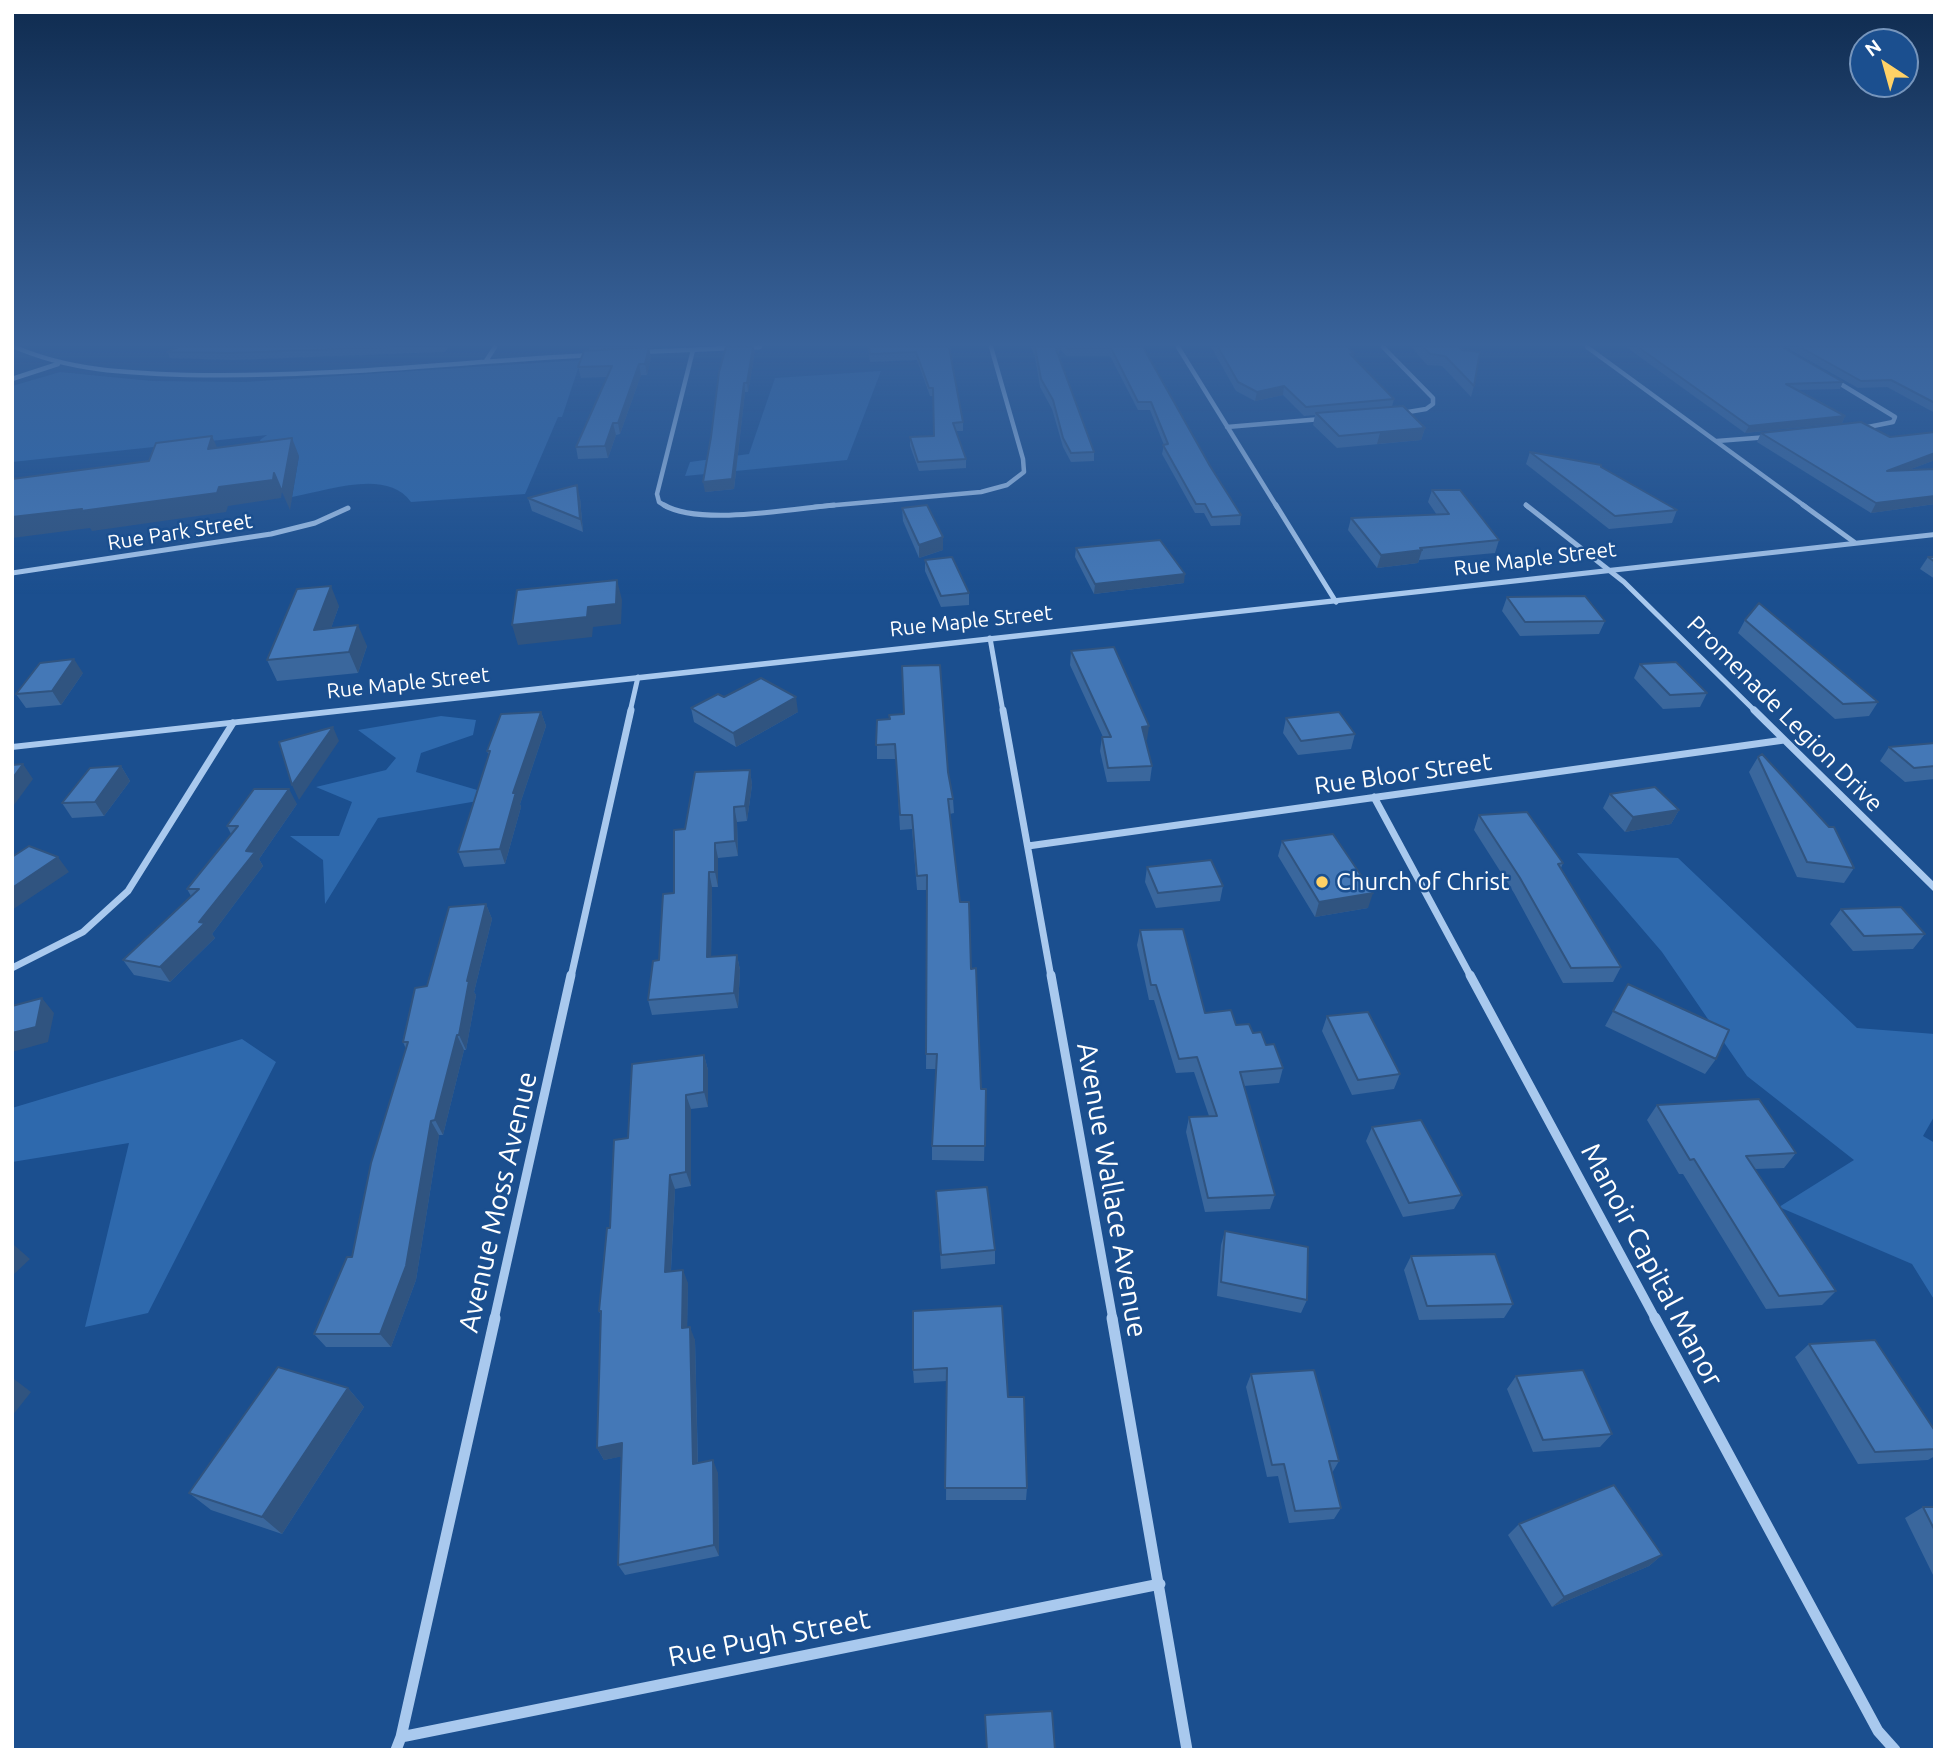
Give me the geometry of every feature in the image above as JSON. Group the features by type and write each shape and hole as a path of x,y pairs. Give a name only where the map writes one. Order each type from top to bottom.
{"street":[{"path":"673,429 657,494 659,502 676,512 718,515 998,489 1015,482 1024,472 1014,429"},
{"path":"1228,429 1336,602"},
{"path":"1700,429 1854,542"},
{"path":"1716,441 1772,436"},
{"name":"Promenade Legion Drive","path":"1526,505 1625,582 1935,888"},
{"name":"Rue Park Street","path":"12,573 271,534 315,523 348,508"},
{"name":"Rue Maple Street","path":"12,747 1935,534"},
{"name":"Avenue Wallace Avenue","path":"990,638 1160,1584 1186,1750"},
{"name":"Avenue Moss Avenue","path":"401,1737 638,677"},
{"path":"12,968 83,932 128,891 233,723"},
{"name":"Rue Bloor Street","path":"1028,846 1784,740"},
{"name":"Manoir Capital Manor","path":"1374,797 1878,1731 1895,1750"},
{"name":"Rue Pugh Street","path":"401,1737 1160,1584"},
{"path":"396,1750 401,1737"}],"shaded area":[{"path":"12,429 553,429 525,494 411,502 400,492 387,486 372,484 356,484 292,497 299,456 267,460 260,440 267,435 12,462"},
{"path":"757,429 859,429 847,460 685,476 690,462 749,454"},
{"path":"441,716 476,720 473,735 421,753 416,772 501,797 378,818 325,904 323,860 290,836 339,836 352,802 316,787 386,770 396,758 358,730"},
{"path":"1577,853 1678,858 1857,1028 1935,1034 1935,1115 1923,1136 1935,1143 1935,1301 1912,1264 1779,1207 1854,1160 1747,1076 1662,952"},
{"path":"242,1039 276,1062 148,1313 85,1327 129,1143 12,1162 12,1108"}],"building":[{"path":"584,429 611,429 605,446 576,447"},
{"path":"712,429 738,429 732,479 703,482"},
{"path":"934,429 955,429 966,459 918,462 910,437 934,436"},
{"path":"1061,429 1086,429 1094,452 1071,453"},
{"path":"1162,429 1189,429 1241,515 1212,517 1205,504 1196,504 1163,445 1168,444"},
{"path":"1332,429 1412,429 1339,436"},
{"path":"1795,429 1875,429 1890,437 1935,432 1935,453 1887,471 1935,469 1935,496 1876,503 1761,433"},
{"path":"212,436 208,449 292,438 282,492 274,473 273,480 219,487 217,493 12,517 12,479 149,461 156,443"},
{"path":"1530,452 1601,465 1677,510 1615,516"},
{"path":"577,485 580,519 528,498"},
{"path":"1432,490 1460,490 1499,540 1381,555 1351,518 1449,514"},
{"path":"927,505 943,537 919,545 902,508"},
{"path":"1160,540 1185,574 1095,584 1076,548"},
{"path":"952,557 969,593 941,596 925,560"},
{"path":"617,580 616,604 588,607 587,617 512,625 517,590"},
{"path":"331,586 314,630 358,625 349,652 267,660 297,589"},
{"path":"1585,596 1605,621 1525,622 1507,597"},
{"path":"1759,603 1878,702 1843,704 1745,620"},
{"path":"1114,647 1149,726 1142,727 1152,766 1108,768 1102,737 1111,737 1071,651"},
{"path":"74,659 52,691 16,694 40,663"},
{"path":"1676,662 1707,693 1670,695 1640,664"},
{"path":"940,665 948,772 953,799 948,799 960,902 969,902 971,969 976,968 981,1089 986,1089 985,1146 932,1146 937,1054 926,1054 927,875 917,876 912,815 900,815 895,744 876,745 877,720 890,719 889,715 904,714 902,666"},
{"path":"761,678 796,697 733,733 691,708 718,694 724,697"},
{"path":"541,712 513,793 516,792 500,849 458,852 490,751 487,751 501,714"},
{"path":"1339,712 1355,734 1301,741 1286,718"},
{"path":"333,727 292,785 279,742"},
{"path":"1935,743 1935,766 1914,768 1889,747"},
{"path":"1762,754 1829,827 1834,827 1854,868 1807,862 1758,757"},
{"path":"23,764 12,779 12,765"},
{"path":"121,766 95,802 62,803 90,768"},
{"path":"750,770 745,806 734,807 735,841 715,843 715,872 709,872 707,957 737,955 734,993 648,1000 653,961 659,960 663,894 674,893 674,830 685,829 695,772"},
{"path":"1655,787 1679,810 1633,817 1610,794"},
{"path":"254,789 289,789 246,851 255,852 199,922 205,923 160,967 123,960 199,889 187,889 238,826 227,826"},
{"path":"1527,812 1563,863 1558,864 1621,967 1571,968 1520,878 1479,815"},
{"path":"1333,834 1373,893 1319,902 1282,841"},
{"path":"29,846 58,857 12,888 12,857"},
{"path":"1211,860 1223,886 1158,893 1147,867"},
{"path":"486,904 467,981 459,1035 435,1120 431,1121 406,1266 380,1334 314,1334 347,1257 352,1257 371,1163 408,1042 403,1042 415,988 427,986 449,907"},
{"path":"1901,907 1925,934 1864,936 1841,909"},
{"path":"1183,929 1205,1013 1231,1010 1236,1025 1249,1024 1253,1033 1261,1032 1266,1045 1274,1044 1283,1068 1240,1072 1275,1195 1208,1198 1189,1117 1217,1116 1197,1057 1179,1059 1156,985 1151,985 1140,930"},
{"path":"1628,984 1729,1030 1716,1059 1613,1011"},
{"path":"42,998 36,1027 12,1033 12,1006"},
{"path":"1368,1012 1400,1074 1358,1080 1327,1016"},
{"path":"704,1055 704,1092 686,1095 686,1172 670,1175 665,1272 683,1270 682,1328 690,1327 693,1464 713,1460 714,1545 618,1565 622,1443 597,1448 599,1311 607,1228 610,1228 614,1140 628,1138 632,1064"},
{"path":"1759,1099 1796,1153 1746,1156 1836,1291 1779,1296 1694,1159 1690,1160 1657,1105"},
{"path":"1421,1120 1462,1195 1409,1203 1372,1127"},
{"path":"987,1187 995,1250 941,1255 936,1191"},
{"path":"1225,1231 1308,1247 1307,1300 1221,1282"},
{"path":"1495,1254 1513,1304 1427,1306 1411,1256"},
{"path":"1002,1306 1008,1397 1024,1397 1027,1488 945,1488 947,1368 913,1370 913,1311"},
{"path":"1875,1340 1935,1431 1935,1449 1875,1452 1809,1344"},
{"path":"278,1367 348,1388 262,1517 189,1493"},
{"path":"1314,1370 1339,1461 1329,1461 1341,1508 1295,1511 1284,1464 1272,1465 1251,1374"},
{"path":"1583,1370 1612,1434 1543,1440 1516,1376"},
{"path":"1614,1485 1662,1555 1564,1597 1519,1524"},
{"path":"1923,1507 1935,1507 1935,1531"},
{"path":"1052,1711 1055,1750 987,1750 985,1715"}],"place":[{"name":"Church of Christ","path":"1322,882"}]}
